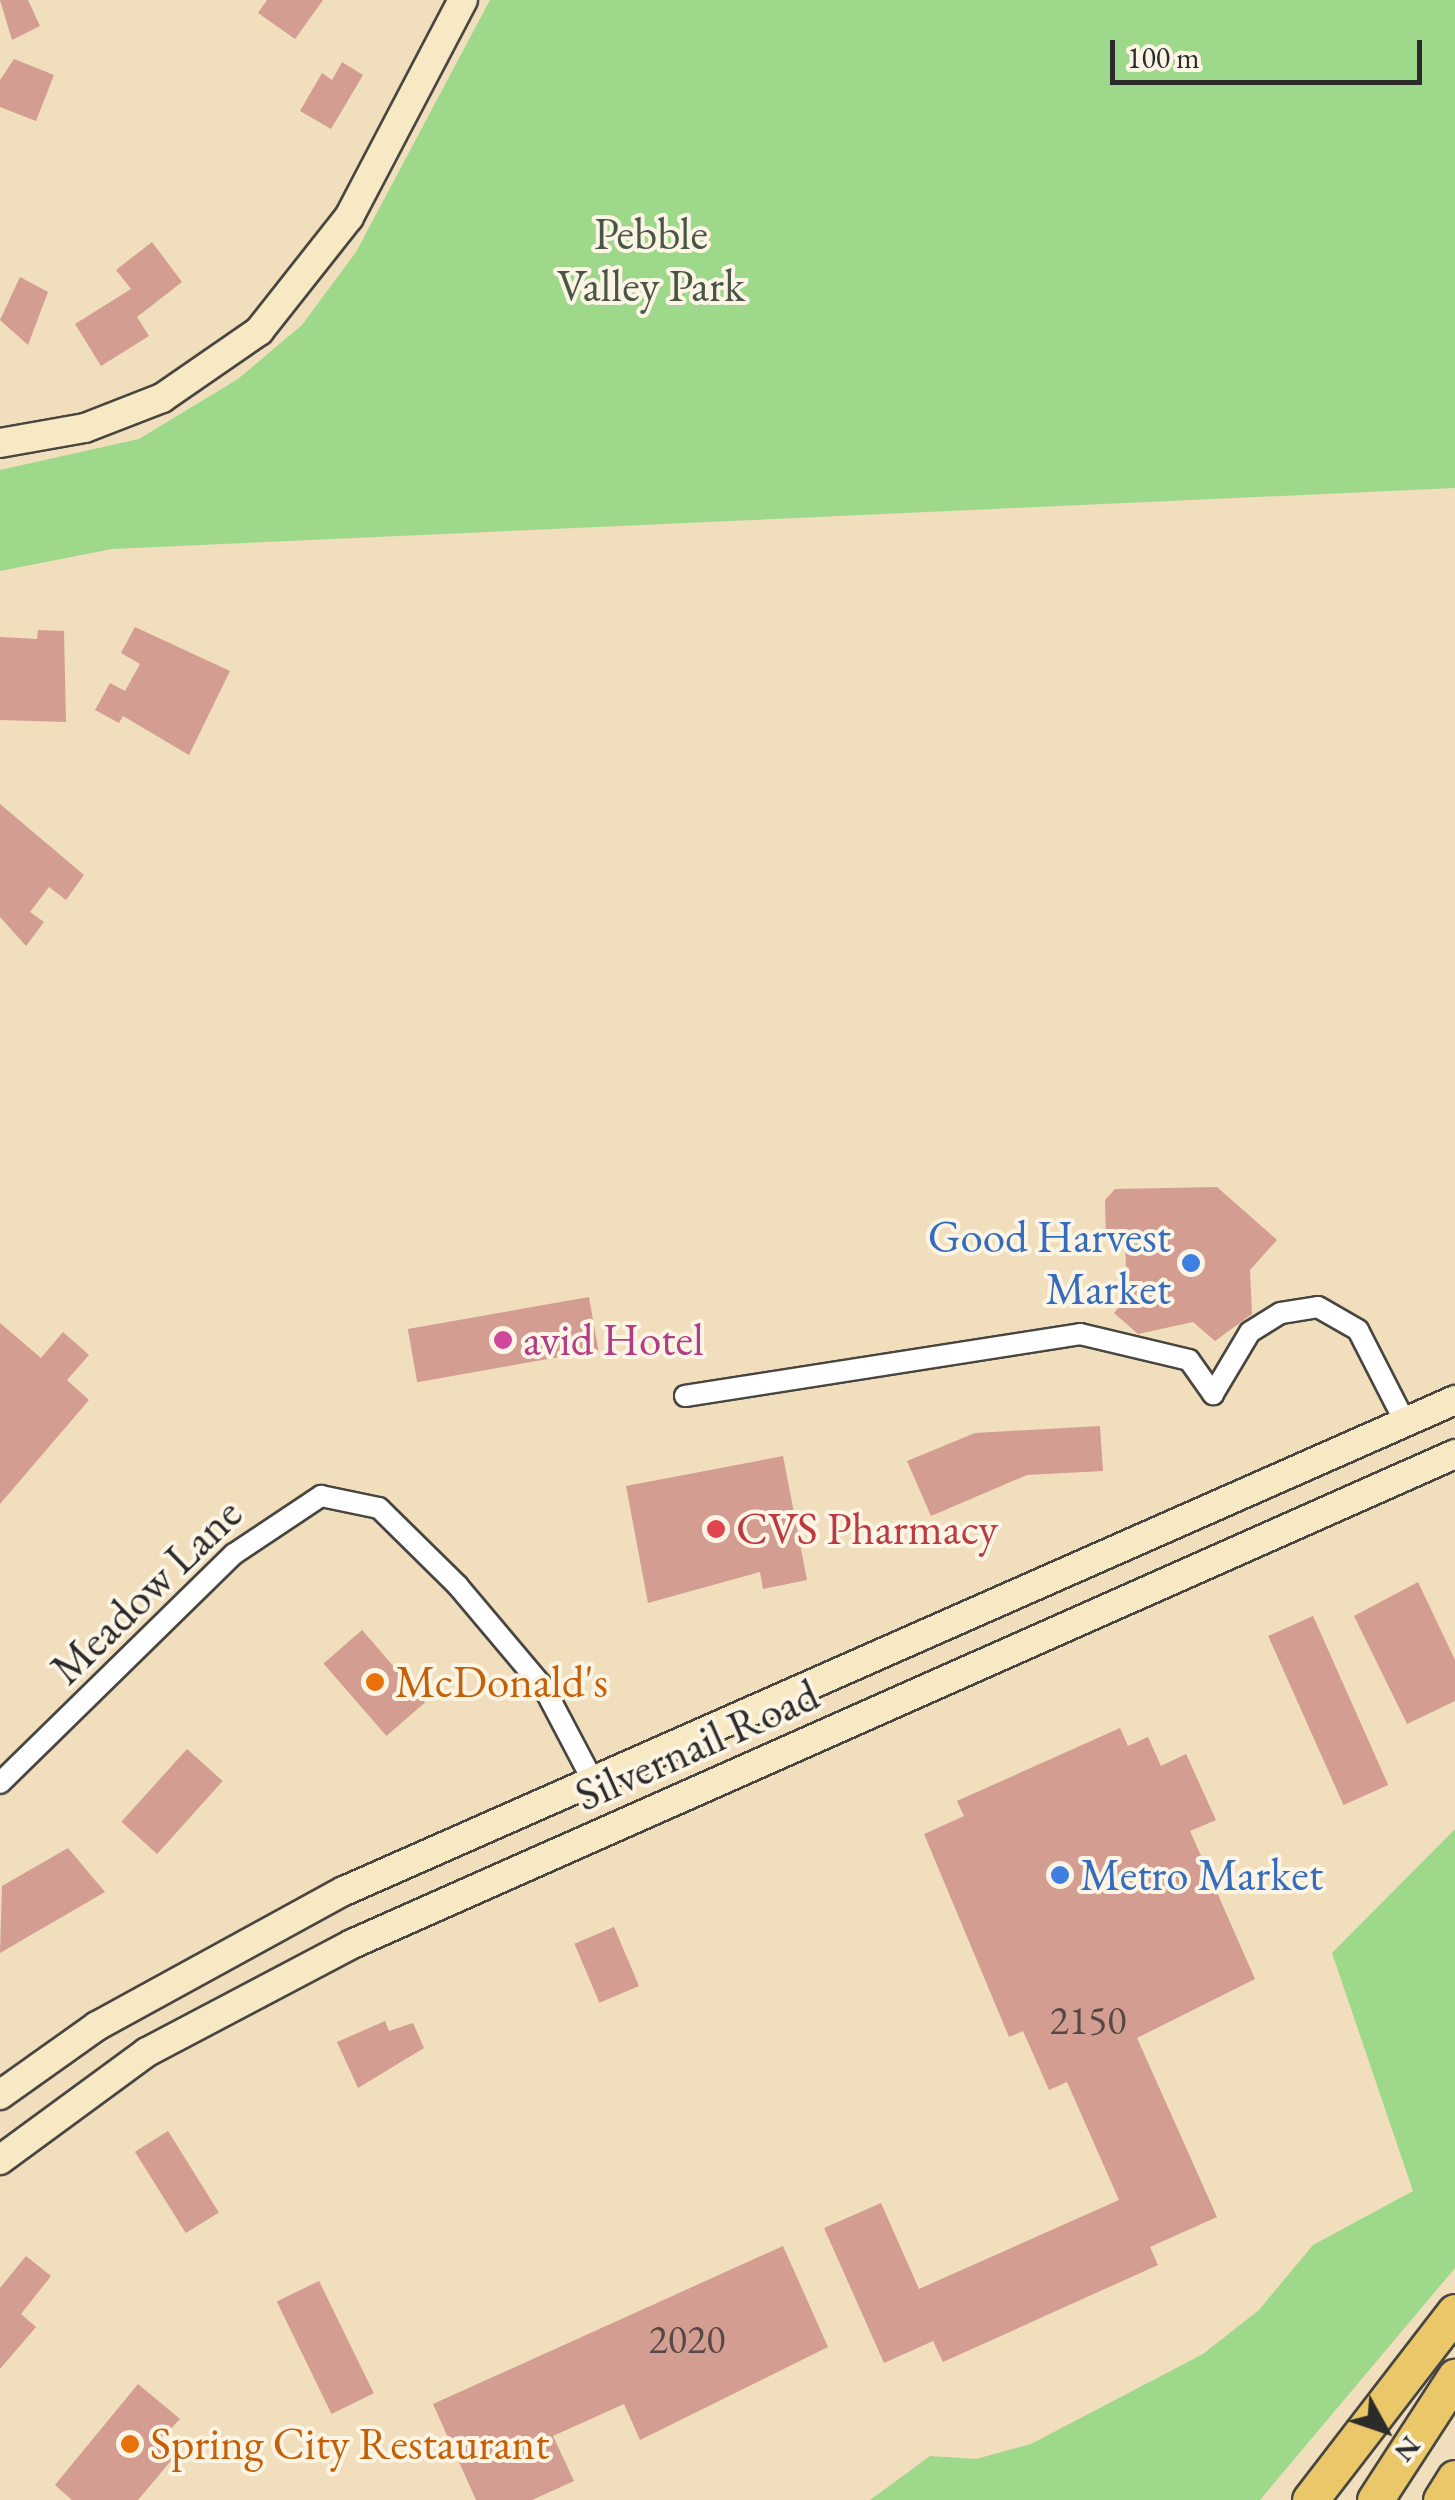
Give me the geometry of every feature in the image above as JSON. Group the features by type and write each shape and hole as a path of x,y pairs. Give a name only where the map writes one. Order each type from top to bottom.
{"highway":[{"path":"1310,2500 1455,2312"},
{"path":"1374,2500 1455,2376"},
{"path":"1441,2500 1455,2478"}],"street":[{"path":"0,443 85,428 162,398 259,331 349,217 463,0"},
{"path":"684,1396 1080,1334 1189,1360 1213,1394 1250,1332 1281,1313 1318,1307 1358,1330 1406,1422"},
{"name":"Silvernail Road","path":"0,2095 96,2026 270,1929 593,1781 1455,1400"},
{"name":"Silvernail Road","path":"0,2160 147,2052 352,1944 1455,1454"},
{"name":"Meadow Lane","path":"0,1784 284,1514 322,1496 366,1501 497,1628 544,1688 593,1781"}],"green space":[{"name":"Pebble Valley Park","path":"490,0 1455,0 1455,488 112,549 0,571 0,470 139,439 238,379 302,325 356,252"},
{"path":"1455,1829 1455,2268 1260,2500 870,2500 930,2456 976,2459 1031,2444 1203,2354 1259,2310 1313,2245 1413,2191 1332,1953"}],"building":[{"path":"0,0 28,0 40,26 12,40"},
{"path":"267,0 323,0 295,39 258,13"},
{"path":"14,59 54,75 36,121 0,107 0,80"},
{"path":"342,62 363,75 331,129 300,111 322,73 332,80"},
{"path":"152,242 182,282 137,317 149,336 101,366 75,324 131,289 116,270"},
{"path":"20,277 48,292 28,345 0,320"},
{"path":"135,627 230,671 189,755 123,716 119,723 95,710 110,683 125,691 140,664 121,653"},
{"path":"38,630 64,631 66,722 0,720 0,637 37,639"},
{"path":"0,804 84,875 66,900 49,887 30,912 44,922 26,946 0,917"},
{"name":"Good Harvest Market","path":"1217,1187 1277,1240 1250,1270 1252,1314 1215,1341 1193,1322 1138,1334 1114,1313 1127,1298 1125,1239 1106,1240 1105,1200 1115,1189"},
{"name":"avid Hotel","path":"589,1297 598,1350 417,1382 408,1329"},
{"path":"0,1323 41,1358 63,1332 89,1355 67,1380 89,1400 0,1504"},
{"path":"1100,1426 1103,1471 1027,1475 931,1516 907,1461 975,1433"},
{"name":"CVS Pharmacy","path":"783,1456 807,1580 763,1589 760,1572 648,1603 626,1486"},
{"path":"1418,1582 1455,1660 1455,1701 1407,1724 1354,1616"},
{"path":"1313,1616 1388,1785 1343,1805 1268,1636"},
{"name":"McDonald's","path":"362,1630 425,1702 386,1736 324,1663"},
{"path":"1120,1728 1128,1746 1148,1737 1161,1766 1186,1754 1216,1820 1190,1831 1255,1979 1137,2038 1217,2217 1150,2247 1158,2265 943,2362 933,2341 884,2363 824,2228 881,2203 919,2289 1119,2200 1067,2082 1049,2090 1023,2031 1009,2037 924,1834 964,1816 957,1801"},
{"path":"187,1749 223,1781 157,1854 121,1822"},
{"path":"68,1848 105,1892 0,1953 2,1886"},
{"path":"614,1927 639,1986 599,2003 574,1944"},
{"path":"385,2021 389,2031 413,2023 424,2048 358,2088 337,2042"},
{"path":"168,2131 219,2212 186,2233 135,2152"},
{"path":"783,2246 828,2347 640,2440 624,2404 553,2436 574,2481 532,2500 476,2500 433,2404"},
{"path":"26,2256 51,2276 21,2314 36,2327 0,2369 0,2288"},
{"path":"319,2281 374,2393 332,2414 277,2302"},
{"name":"Spring City Restaurant","path":"138,2384 180,2419 163,2437 180,2450 138,2500 72,2500 55,2485"}],"place":[{"name":"Good Harvest Market","path":"1191,1263"},
{"name":"avid Hotel","path":"503,1340"},
{"name":"CVS Pharmacy","path":"716,1529"},
{"name":"McDonald's","path":"375,1682"},
{"name":"Metro Market","path":"1060,1875"},
{"name":"Spring City Restaurant","path":"130,2444"}]}
